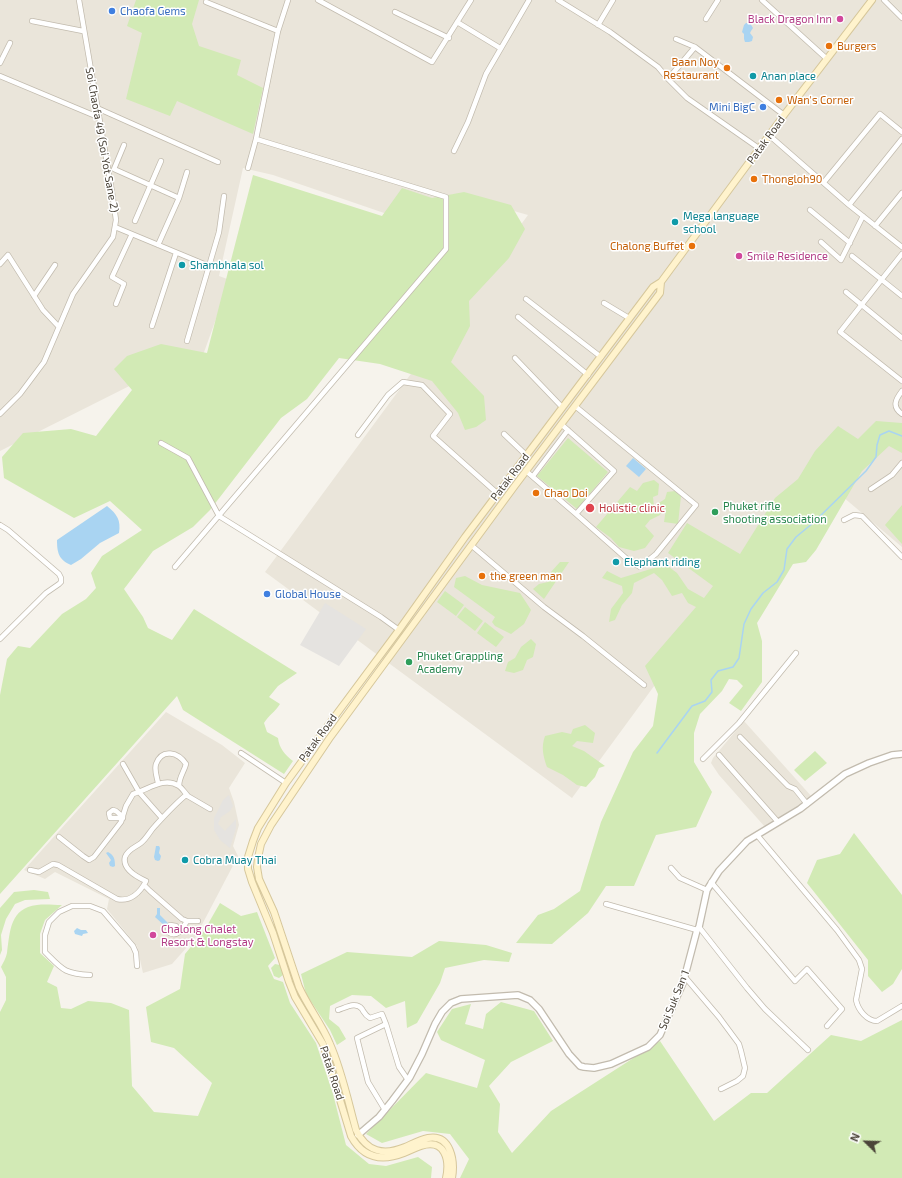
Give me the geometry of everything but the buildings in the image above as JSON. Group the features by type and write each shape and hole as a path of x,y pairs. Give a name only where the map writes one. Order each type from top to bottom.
{"main road":[{"name":"Patak Road","path":"446,1178 447,1160 445,1153 442,1148 436,1145 422,1145 402,1154 378,1158 365,1153 355,1144 351,1136 323,1044 300,1006 289,982 274,933 252,882 248,869 248,857 253,841 258,828 286,784 526,455 588,375 653,287 661,282 870,1"},
{"name":"Patak Road","path":"452,1178 454,1172 451,1153 445,1142 441,1140 436,1138 426,1139 392,1151 382,1151 370,1148 358,1135 334,1054 324,1031 299,987 274,912 261,884 257,866 261,844 271,825 294,789 329,739 471,545 660,292 661,282"},
{"path":"388,643 396,648"},
{"path":"248,857 258,858"}],"street":[{"name":"Soi Chaofa 49 (Soi Yot Sane 2)","path":"0,414 20,394 44,362 73,294 113,237 115,227 116,220 112,192 83,31 79,0"},
{"path":"248,168 256,139 278,31 288,0"},
{"path":"318,0 432,62 449,38 471,1 464,0"},
{"path":"454,152 468,122 486,74 529,0"},
{"path":"558,0 598,25 658,67 687,98 760,150"},
{"path":"598,25 613,0"},
{"path":"706,19 718,0"},
{"path":"762,0 827,58"},
{"path":"884,0 902,18"},
{"path":"206,2 278,31"},
{"path":"395,12 449,38"},
{"path":"32,21 83,31"},
{"path":"458,22 500,48"},
{"path":"676,39 695,47 784,115"},
{"path":"0,63 10,42"},
{"path":"668,79 695,47"},
{"path":"0,76 98,117"},
{"path":"97,108 218,162"},
{"path":"824,182 880,114 902,132"},
{"path":"770,136 849,205 902,247"},
{"path":"175,567 446,249 446,197 256,139"},
{"path":"849,205 902,139"},
{"path":"124,145 114,169 179,198"},
{"path":"135,221 161,161"},
{"path":"158,245 179,198 187,172"},
{"path":"875,226 902,193"},
{"path":"187,341 219,232 224,196"},
{"path":"810,210 850,243"},
{"path":"821,242 841,260 863,216"},
{"path":"115,227 209,266"},
{"path":"116,304 124,284 112,277 132,234"},
{"path":"152,326 176,253"},
{"path":"902,254 840,332 902,381"},
{"path":"0,264 8,255 43,310 59,327"},
{"path":"852,256 902,296"},
{"path":"34,296 55,265"},
{"path":"846,292 902,338"},
{"path":"526,299 600,357"},
{"path":"604,302 629,318"},
{"path":"518,317 588,375"},
{"path":"515,358 562,407"},
{"path":"358,435 388,395 404,382 422,385 450,414 433,436 498,494"},
{"path":"902,391 896,400 895,405 896,409 902,414"},
{"path":"526,471 627,559 640,568 656,554 678,525 696,505 575,406"},
{"path":"561,424 614,471 576,514"},
{"path":"533,476 568,430"},
{"path":"504,434 526,455"},
{"path":"161,443 188,458 219,516 381,617 399,630"},
{"path":"871,489 892,475 902,463"},
{"path":"844,520 854,515 862,516 902,557"},
{"path":"0,525 8,530 59,574 61,582 46,593 0,639"},
{"path":"471,545 544,607 583,636 644,686"},
{"path":"703,758 739,723 796,652"},
{"path":"740,737 788,787 795,789 807,804"},
{"path":"158,783 156,764 160,757 167,753 174,754 182,758 186,764 184,771 179,777 179,786"},
{"path":"241,753 286,784"},
{"name":"Soi Suk San 1","path":"358,1135 385,1110 408,1080 442,1012 451,1003 461,999 518,995 530,1000 539,1009 569,1054 580,1066 594,1068 616,1062 648,1047 657,1039 662,1031 685,977 707,890 719,871 747,841 807,804 845,774 869,763 892,755 902,754"},
{"path":"719,755 778,822"},
{"path":"123,764 139,792 162,818"},
{"path":"59,836 90,860 94,857 121,822 133,794 158,783 169,782 179,786 188,796 210,809"},
{"path":"30,870 38,872 53,864 58,865 117,899 125,901 133,898 146,881 136,877 128,868 125,862 125,857 131,848 142,843 173,806 186,795 188,796"},
{"path":"757,835 837,930 859,960 862,969 856,1000 860,1010 869,1019 877,1021 902,1006"},
{"path":"671,868 680,878 707,890"},
{"path":"711,882 795,981 807,969 842,1009 827,1026"},
{"path":"144,885 182,919 187,921 198,921"},
{"path":"606,904 698,928 760,1004 808,1050"},
{"path":"90,974 74,974 62,969 45,952 45,935 49,922 59,912 72,906 90,906 103,911 133,946 136,953 137,966"},
{"path":"181,931 187,921"},
{"path":"685,977 719,1017 739,1044 745,1068 743,1076 737,1081 721,1089"},
{"path":"338,1010 354,1005 362,1008 365,1016 370,1018 382,1014 399,1067 408,1080"},
{"path":"385,1110 368,1082 357,1038 386,1024"}],"shaded area":[{"path":"0,0 902,0 902,547 836,491 811,472 572,798 265,572 528,215 454,194 390,215 273,175 243,168 219,276 230,280 203,355 197,352 0,451"},
{"path":"325,603 366,629 339,666 300,645"},
{"path":"166,712 222,745 245,763 229,788 239,825 233,846 238,856 195,938 172,964 143,973 137,946 107,909 109,899 55,872 45,879 24,870"},
{"path":"744,721 812,797 765,827 719,775 711,763 713,758"},
{"path":"229,795 233,806 230,811 221,817 218,824 225,831 236,819 236,828 230,848 220,840 214,830 214,818 223,800"}],"green space":[{"path":"136,0 199,0 192,24 199,46 241,60 237,75 263,88 253,134 177,101 170,116 126,99 142,33 127,26"},
{"path":"253,175 382,216 402,188 432,198 464,192 511,205 525,229 509,258 469,301 470,326 451,362 484,396 486,420 476,427 465,430 458,413 432,381 380,364 339,358 307,399 281,418 210,510 193,527 153,551 124,589 143,617 148,628 172,640 194,609 297,673 278,686 269,697 280,704 264,723 267,732 278,738 283,751 293,761 284,774 183,710 177,696 0,894 0,695 7,659 18,646 30,648 62,614 86,599 96,588 91,573 102,556 142,530 110,501 74,518 4,478 2,457 23,433 71,429 96,436 132,390 114,369 127,356 161,344 207,353"},
{"path":"876,421 902,423 902,453 889,446 862,471 816,550 806,562 793,564 757,623 762,641 762,682 741,711 729,703 743,686 737,680 729,679 722,691 700,714 694,733 694,762 712,792 696,827 656,835 634,886 606,886 588,913 552,944 516,943 538,915 554,909 580,891 601,822 633,752 653,726 658,694 645,666 696,607 688,603 682,593 672,596 662,580 654,573 634,583 632,593 622,605 615,620 609,622 611,609 623,593 622,586 602,578 607,571 621,578 654,568 661,561 677,573 688,589 704,598 713,586 668,553 687,523 740,554 775,498 798,479 815,451 838,426 858,439"},
{"path":"568,438 608,472 577,509 537,476"},
{"path":"654,480 659,484 658,495 653,497 654,506 665,499 667,492 675,491 681,496 678,524 664,522 666,509 662,509 660,515 650,520 645,526 654,536 645,548 634,551 619,547 611,538 596,527 630,487 637,491 643,483"},
{"path":"902,505 902,544 885,525"},
{"path":"560,562 569,562 544,599 533,589 539,584 548,582 551,572"},
{"path":"465,576 482,585 520,593 531,610 524,624 511,634 495,626 492,622 495,617 454,587 456,578"},
{"path":"445,591 464,605 456,616 437,602"},
{"path":"465,607 483,621 475,631 457,617"},
{"path":"485,622 504,637 496,647 477,633"},
{"path":"531,639 536,644 533,657 527,660 523,670 514,673 505,671 508,662 515,658 521,647"},
{"path":"585,725 595,733 593,743 577,741 572,746 584,751 605,766 599,768 595,777 586,787 577,785 563,775 547,767 543,748 545,736 562,732 571,734 573,729"},
{"path":"815,751 827,763 805,781 794,770"},
{"path":"854,833 902,895 902,969 893,984 882,992 868,976 868,960 807,883 817,860 840,854"},
{"path":"34,890 48,892 50,899 25,900 15,904 6,919 1,935 2,950 0,955 0,908 14,892"},
{"path":"220,903 241,916 257,912 275,958 268,966 274,979 283,982 290,1003 316,1043 333,1094 346,1145 369,1164 386,1166 418,1157 432,1167 431,1178 0,1178 0,1012 6,1000 6,977 1,967 7,955 11,929 16,916 28,907 40,905 62,905 45,920 40,934 40,953 54,966 47,982 57,987 61,1008 71,1009 88,1001 111,1003 129,1010 132,1086 154,1112 198,1116 212,1083 174,1048 151,1042 146,1007 180,989 185,954 204,931"},
{"path":"439,941 486,945 512,953 509,962 484,960 445,968 440,983 417,1023 407,1028 405,1001 386,1008 371,996 352,995 330,1006 329,1019 339,1027 346,1039 337,1045 330,1030 306,994 301,974 347,952 412,957"},
{"path":"275,964 280,965 283,975 279,978 274,976 271,968"},
{"path":"501,1002 534,1011 553,1041 511,1062 489,1086 500,1104 498,1132 512,1153 551,1111 660,1041 714,1121 751,1093 767,1093 831,1035 861,1041 902,1020 902,1178 460,1178 469,1159 450,1134 423,1131 382,1143 366,1134 426,1073 477,1088 485,1060 441,1040 437,1032 452,1009 471,1004 465,1024 483,1029 486,1014"}],"water":[{"path":"746,23 750,23 753,28 750,33 753,37 752,41 749,42 745,42 744,34 742,32"},
{"path":"633,458 646,469 639,477 626,466"},
{"path":"107,506 118,518 119,533 100,543 81,559 71,565 64,561 58,552 57,540"},
{"path":"156,846 159,846 160,848 159,853 161,856 160,860 158,861 155,860 154,857"},
{"path":"108,852 112,854 114,859 115,866 113,867 110,866 109,863 111,860 106,853"},
{"path":"157,908 160,908 160,915 169,924 166,927 155,917 157,914"},
{"path":"77,928 86,930 88,933 83,934 82,936 75,934 74,931"}],"waterway":[{"path":"657,753 692,706 705,701 712,692 711,680 718,671 733,667 739,658 744,624 751,609 763,593 777,582 784,570 787,549 796,537 813,523 866,471 876,457 880,435 889,431 902,436"}],"place":[{"name":"Chaofa Gems","path":"112,11"},
{"name":"Black Dragon Inn","path":"840,19"},
{"name":"Burgers","path":"829,46"},
{"name":"Baan Noy Restaurant","path":"727,68"},
{"name":"Anan place","path":"753,76"},
{"name":"Wan's Corner","path":"779,100"},
{"name":"Mini BigC","path":"763,107"},
{"name":"Thongloh90","path":"754,179"},
{"name":"Mega language school","path":"675,222"},
{"name":"Chalong Buffet","path":"692,246"},
{"name":"Smile Residence","path":"739,256"},
{"name":"Shambhala sol","path":"182,265"},
{"name":"Chao Doi","path":"536,493"},
{"name":"Holistic clinic","path":"590,508"},
{"name":"Phuket rifle shooting association","path":"715,512"},
{"name":"Elephant riding","path":"616,562"},
{"name":"the green man","path":"482,576"},
{"name":"Global House","path":"267,594"},
{"name":"Phuket Grappling Academy","path":"409,662"},
{"name":"Cobra Muay Thai","path":"185,860"},
{"name":"Chalong Chalet Resort & Longstay","path":"153,935"}]}
